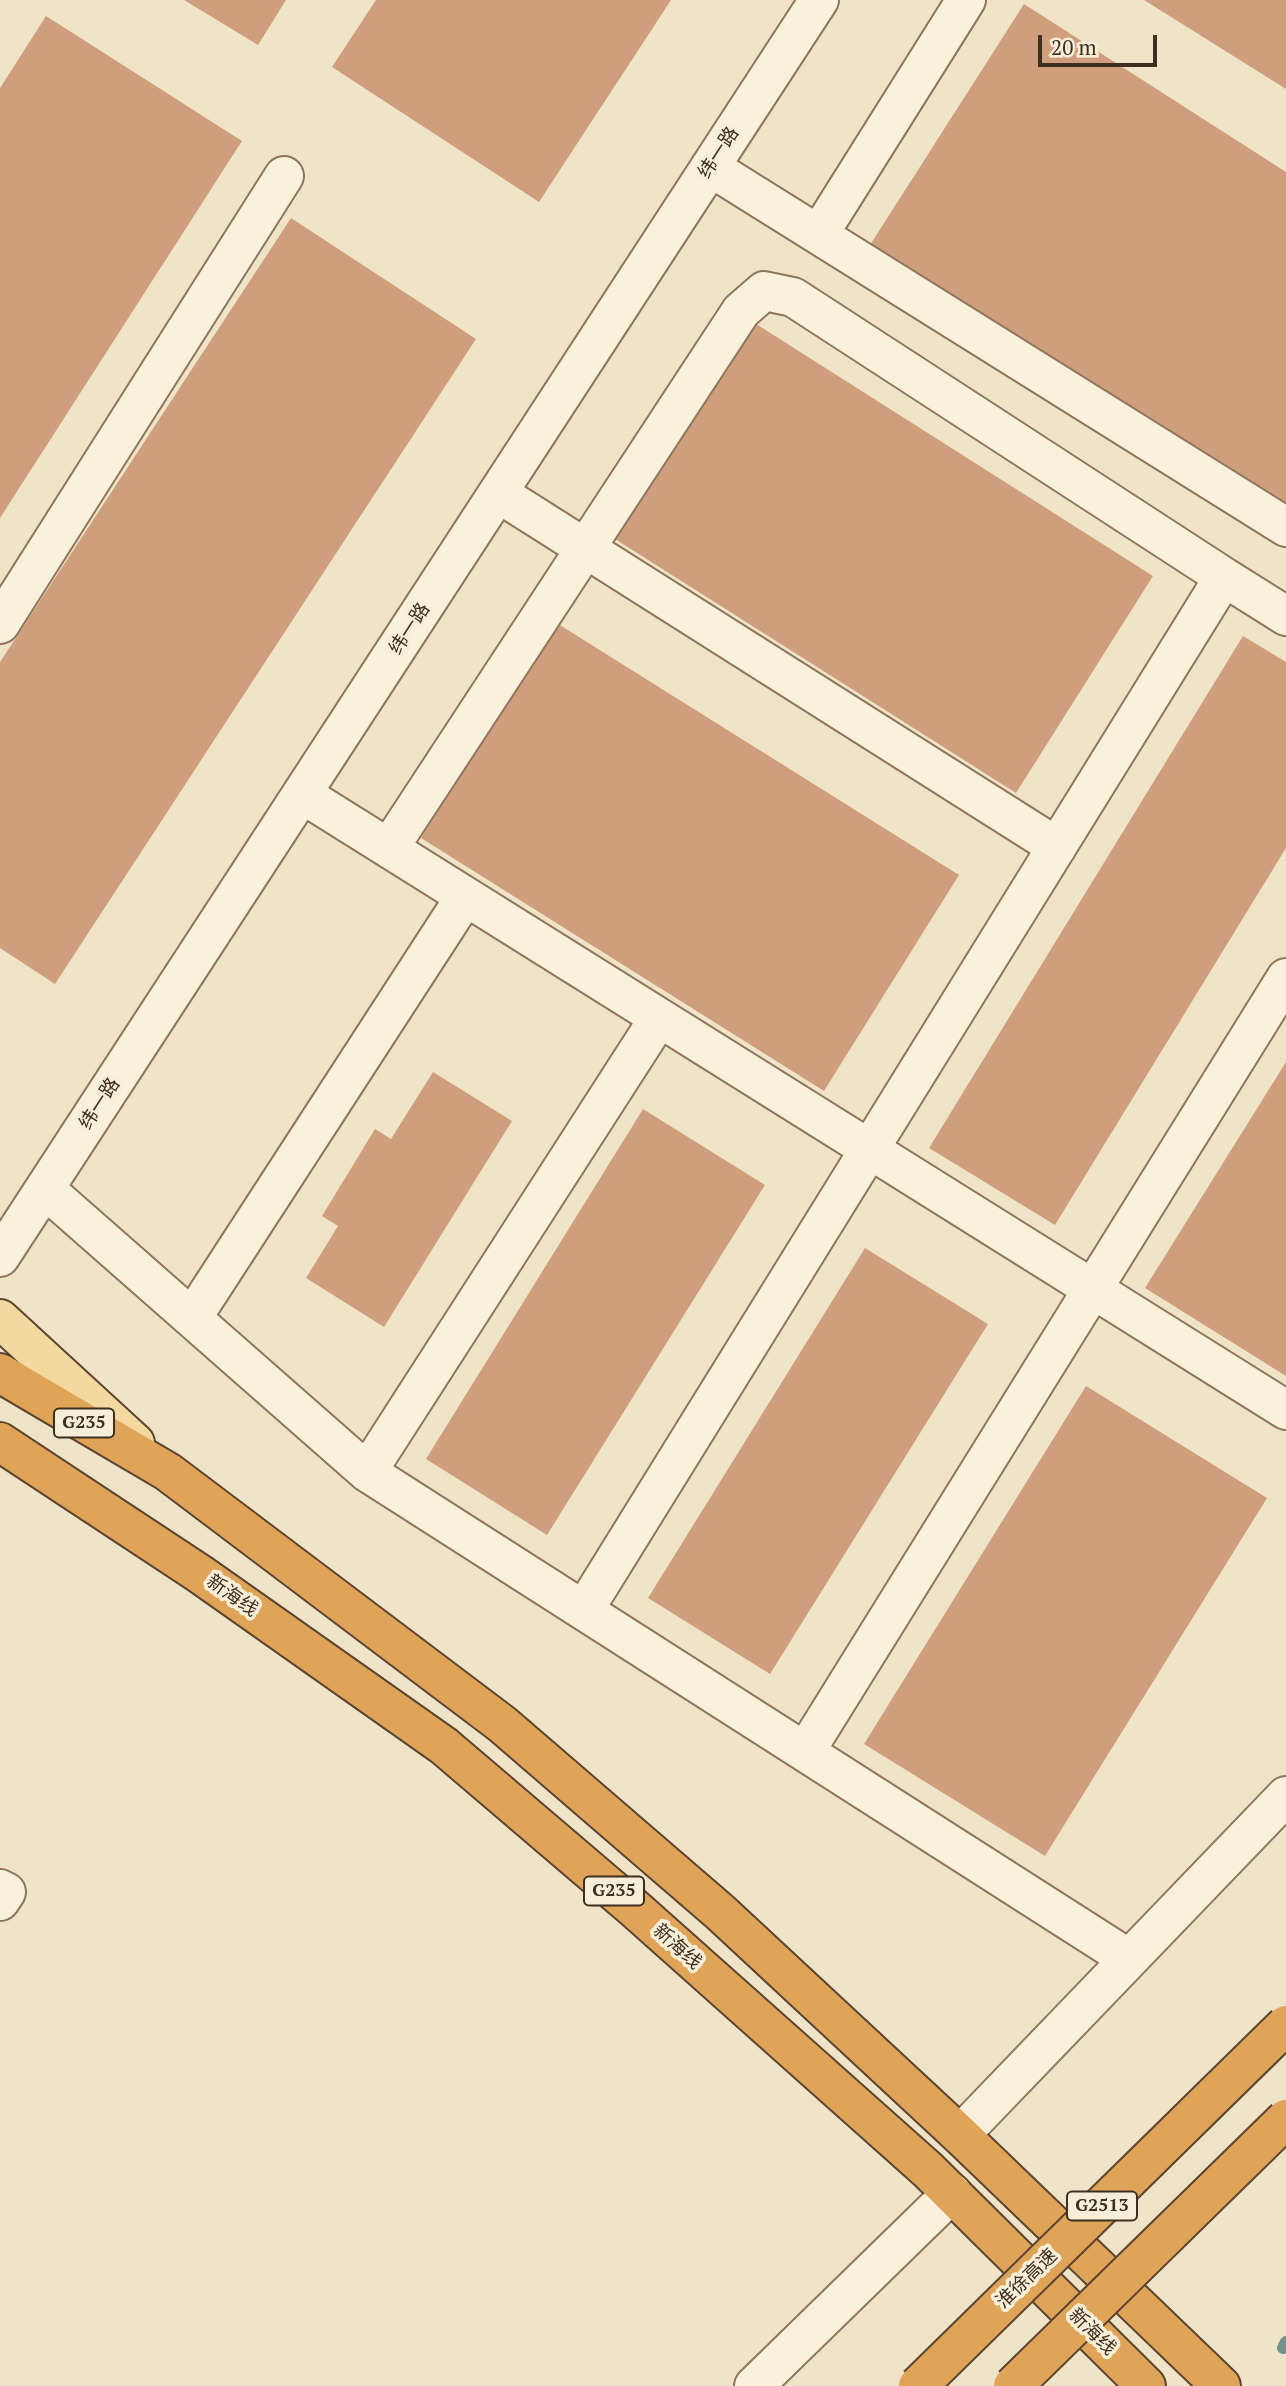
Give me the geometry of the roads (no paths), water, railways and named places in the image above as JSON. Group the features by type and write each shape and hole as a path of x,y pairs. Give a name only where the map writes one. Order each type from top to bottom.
{"highway":[{"name":"G235","path":"0,1373 168,1472 502,1724 720,1912 960,2135 1221,2386"},
{"name":"新海线","path":"15,1451 200,1574 444,1746 635,1909 952,2193 1146,2386"},
{"name":"淮徐高速","path":"918,2386 1286,2025"},
{"path":"1013,2386 1286,2119"}],"main road":[{"path":"0,1319 168,1472"}],"street":[{"name":"纬一路","path":"0,1257 819,0"},
{"path":"819,234 966,0"},
{"path":"710,167 1286,527"},
{"path":"0,624 284,176"},
{"path":"389,848 741,311 764,291 793,297 1286,616"},
{"path":"498,493 1057,847"},
{"path":"584,1610 1224,577"},
{"path":"302,794 1286,1410"},
{"path":"192,1318 465,897"},
{"path":"805,1752 1286,978"},
{"path":"367,1472 659,1018"},
{"path":"45,1189 367,1472 1129,1959"},
{"path":"960,2135 1286,1796"},
{"path":"0,1889 6,1892 0,1901"},
{"path":"754,2386 952,2193"}],"waterway":[{"path":"1283,2348 1286,2342"}]}
